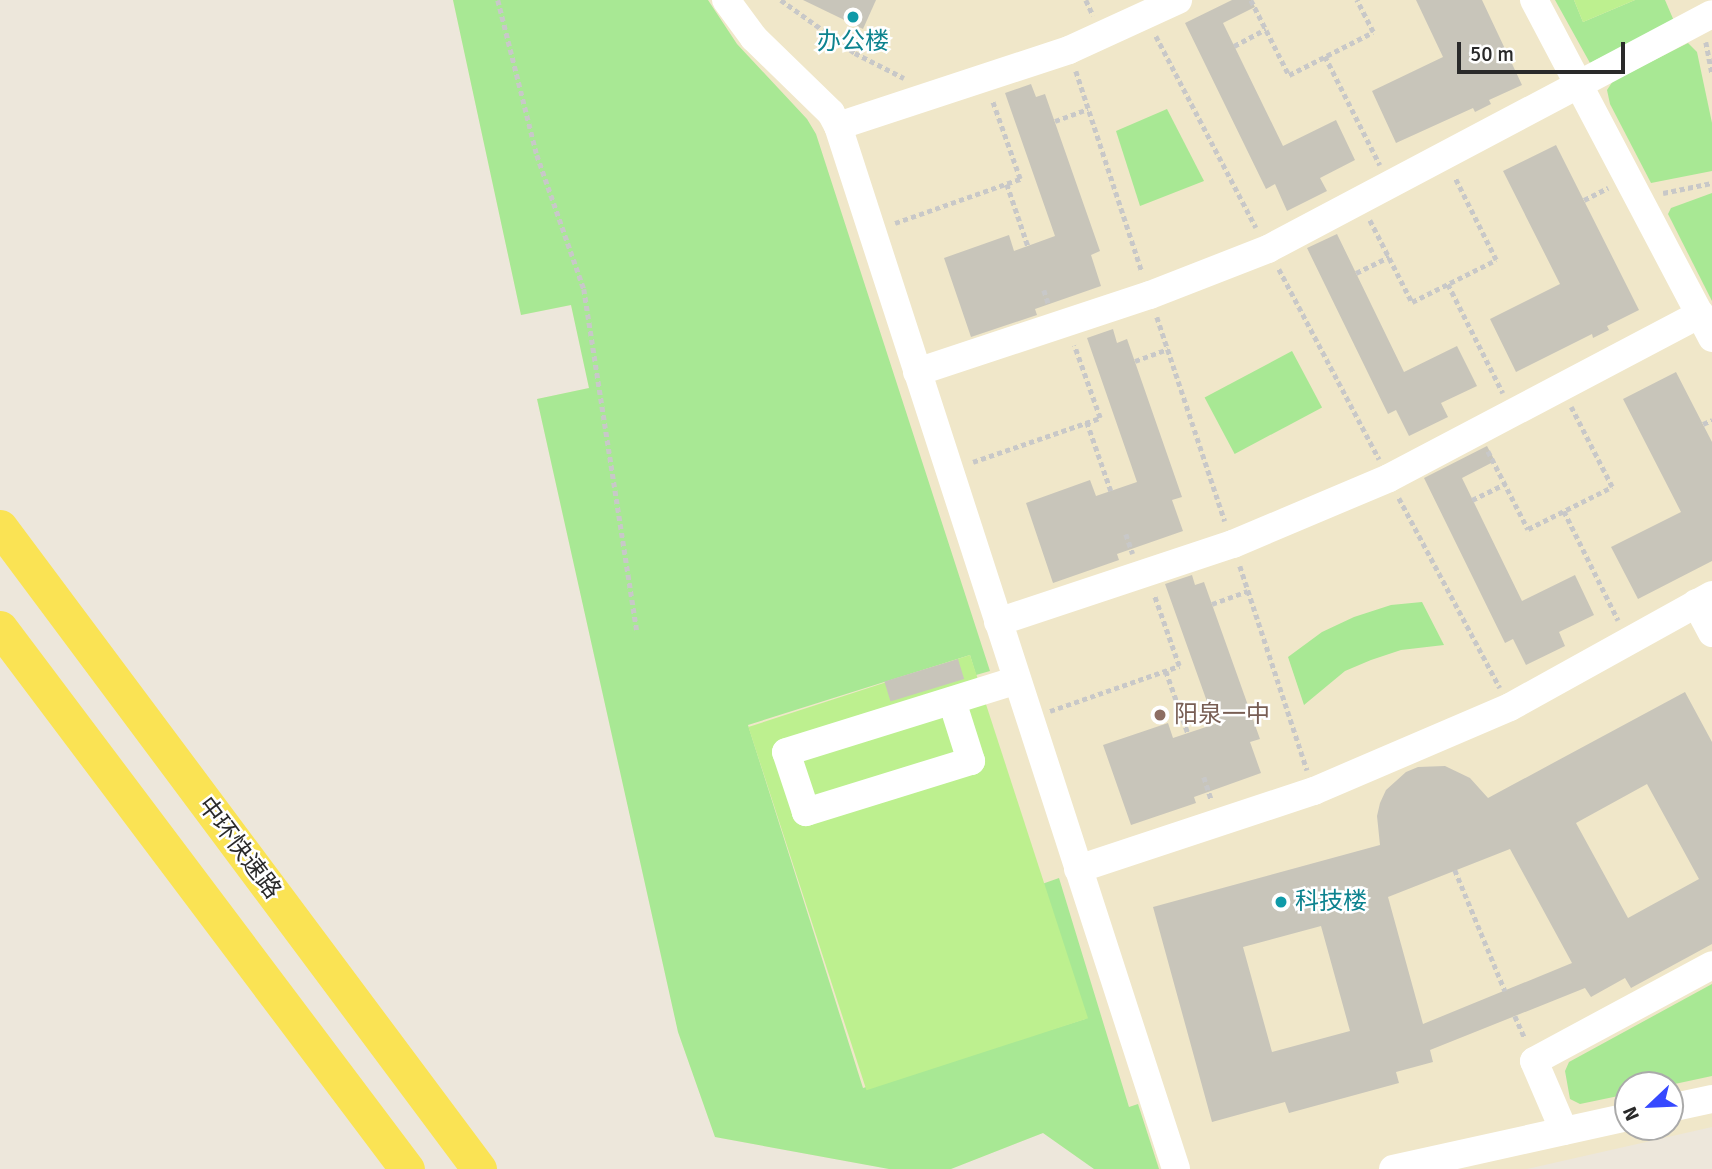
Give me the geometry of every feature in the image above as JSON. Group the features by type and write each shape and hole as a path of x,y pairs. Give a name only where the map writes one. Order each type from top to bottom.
{"main road":[{"name":"中环快速路","path":"0,527 479,1169"},
{"path":"0,628 407,1169"}],"lane":[{"path":"726,0 754,38 831,113 838,126 1176,1169"},
{"path":"838,126 1069,50 1146,17 1178,0"},
{"path":"998,622 1233,544 1389,478 1561,387 1706,326 1534,0"},
{"path":"917,372 1150,295 1268,248 1712,15"},
{"path":"1078,869 1314,791 1510,707 1704,599 1712,634"},
{"path":"952,701 971,761 806,812 786,752 1017,680"},
{"path":"1564,1131 1534,1062 1712,965"},
{"path":"1684,1105 1712,1099"},
{"path":"1393,1169 1614,1120"}],"path":[{"path":"498,0 537,155 584,289 637,630"},
{"path":"781,0 855,53 936,94"},
{"path":"1251,0 1289,75 1373,32 1357,0"},
{"path":"1146,17 1510,707"},
{"path":"1234,46 1266,29"},
{"path":"1069,50 1314,791"},
{"path":"1325,56 1390,185"},
{"path":"872,231 1020,179 984,78"},
{"path":"1055,121 1088,110"},
{"path":"1360,200 1412,302 1496,260 1444,156"},
{"path":"1639,198 1712,183"},
{"path":"1007,184 1028,246"},
{"path":"1356,273 1389,257"},
{"path":"1448,284 1513,413"},
{"path":"949,470 1100,418 1066,323"},
{"path":"1135,361 1168,349"},
{"path":"1478,431 1528,529 1612,487 1561,387"},
{"path":"1703,424 1712,420"},
{"path":"1087,422 1111,491"},
{"path":"1472,500 1505,484"},
{"path":"1564,511 1628,639"},
{"path":"1030,718 1179,666 1146,573"},
{"path":"1212,604 1248,591"},
{"path":"1166,671 1188,733"},
{"path":"1455,870 1505,990"}],"shaded area":[{"name":"阳泉一中","path":"453,0 1712,0 1712,1127 1684,1133 1684,1071 1614,1071 1614,1141 1650,1141 1527,1169 1094,1169 1043,1133 951,1169 889,1169 715,1137 678,1032 537,399 589,388 571,305 521,315"}],"green space":[{"path":"453,0 708,0 737,44 807,119 816,134 990,671 976,675 970,655 748,725 863,1088 1085,1019 1042,884 1059,878 1129,1107 1138,1104 1159,1169 1094,1169 1043,1133 951,1169 889,1169 715,1137 678,1032 537,399 589,388 571,305 521,315"},
{"path":"1555,0 1574,0 1583,22 1635,0 1665,0 1674,21 1590,63"},
{"path":"1574,0 1635,0 1583,22"},
{"path":"1688,43 1697,52 1712,123 1712,171 1651,183 1610,104 1607,90 1613,81"},
{"path":"1167,109 1204,181 1140,206 1116,131"},
{"path":"1712,193 1712,301 1668,214 1671,208"},
{"path":"1292,351 1322,408 1235,454 1205,397"},
{"path":"1422,602 1444,645 1401,650 1345,671 1304,705 1288,657 1322,632 1354,617 1391,605"},
{"path":"970,655 1088,1018 866,1090 748,727"},
{"path":"1712,984 1712,1076 1684,1082 1684,1071 1614,1071 1614,1097 1580,1104 1570,1099 1565,1071 1569,1062"}],"building":[{"name":"办公楼","path":"803,0 876,0 863,29"},
{"path":"1232,0 1251,0 1255,7 1223,23 1283,146 1336,120 1355,160 1320,178 1327,191 1287,211 1275,184 1266,189 1185,23"},
{"path":"1416,0 1482,0 1522,85 1489,100 1491,104 1475,112 1473,108 1396,143 1372,91 1443,57"},
{"path":"1031,84 1036,97 1045,94 1100,251 1091,255 1101,286 1035,309 1037,315 971,337 944,258 1009,235 1014,251 1055,236 1005,93"},
{"path":"1556,145 1639,310 1607,326 1609,330 1593,338 1592,334 1516,372 1490,319 1560,284 1503,171"},
{"path":"1337,234 1404,372 1457,346 1477,386 1441,403 1448,417 1409,436 1396,410 1388,414 1307,248"},
{"path":"1113,329 1117,343 1127,339 1182,497 1172,500 1183,531 1117,554 1119,560 1053,583 1026,503 1090,480 1096,496 1137,482 1087,338"},
{"path":"1676,372 1712,442 1712,561 1638,599 1611,547 1681,512 1623,399"},
{"path":"1487,446 1495,461 1462,478 1522,601 1575,575 1594,615 1559,632 1565,646 1526,665 1513,639 1505,643 1424,478"},
{"path":"1192,575 1195,585 1204,582 1260,739 1250,742 1261,773 1194,797 1196,803 1131,825 1103,745 1168,723 1173,738 1215,724 1165,584"},
{"path":"958,659 964,679 891,702 884,682"},
{"name":"科技楼","path":"1685,692 1712,742 1712,944 1631,988 1625,978 1591,997 1585,988 1430,1050 1433,1062 1396,1072 1399,1083 1289,1113 1285,1102 1212,1122 1153,907 1380,845 1377,816 1386,790 1406,772 1418,767 1445,766 1470,778 1488,798","holes":["1647,784 1699,879 1628,918 1576,823","1510,849 1572,963 1423,1024 1388,897","1321,926 1350,1031 1272,1052 1243,947"]}],"place":[{"name":"办公楼","path":"853,17"},
{"name":"阳泉一中","path":"1160,715"},
{"name":"科技楼","path":"1281,902"}]}
